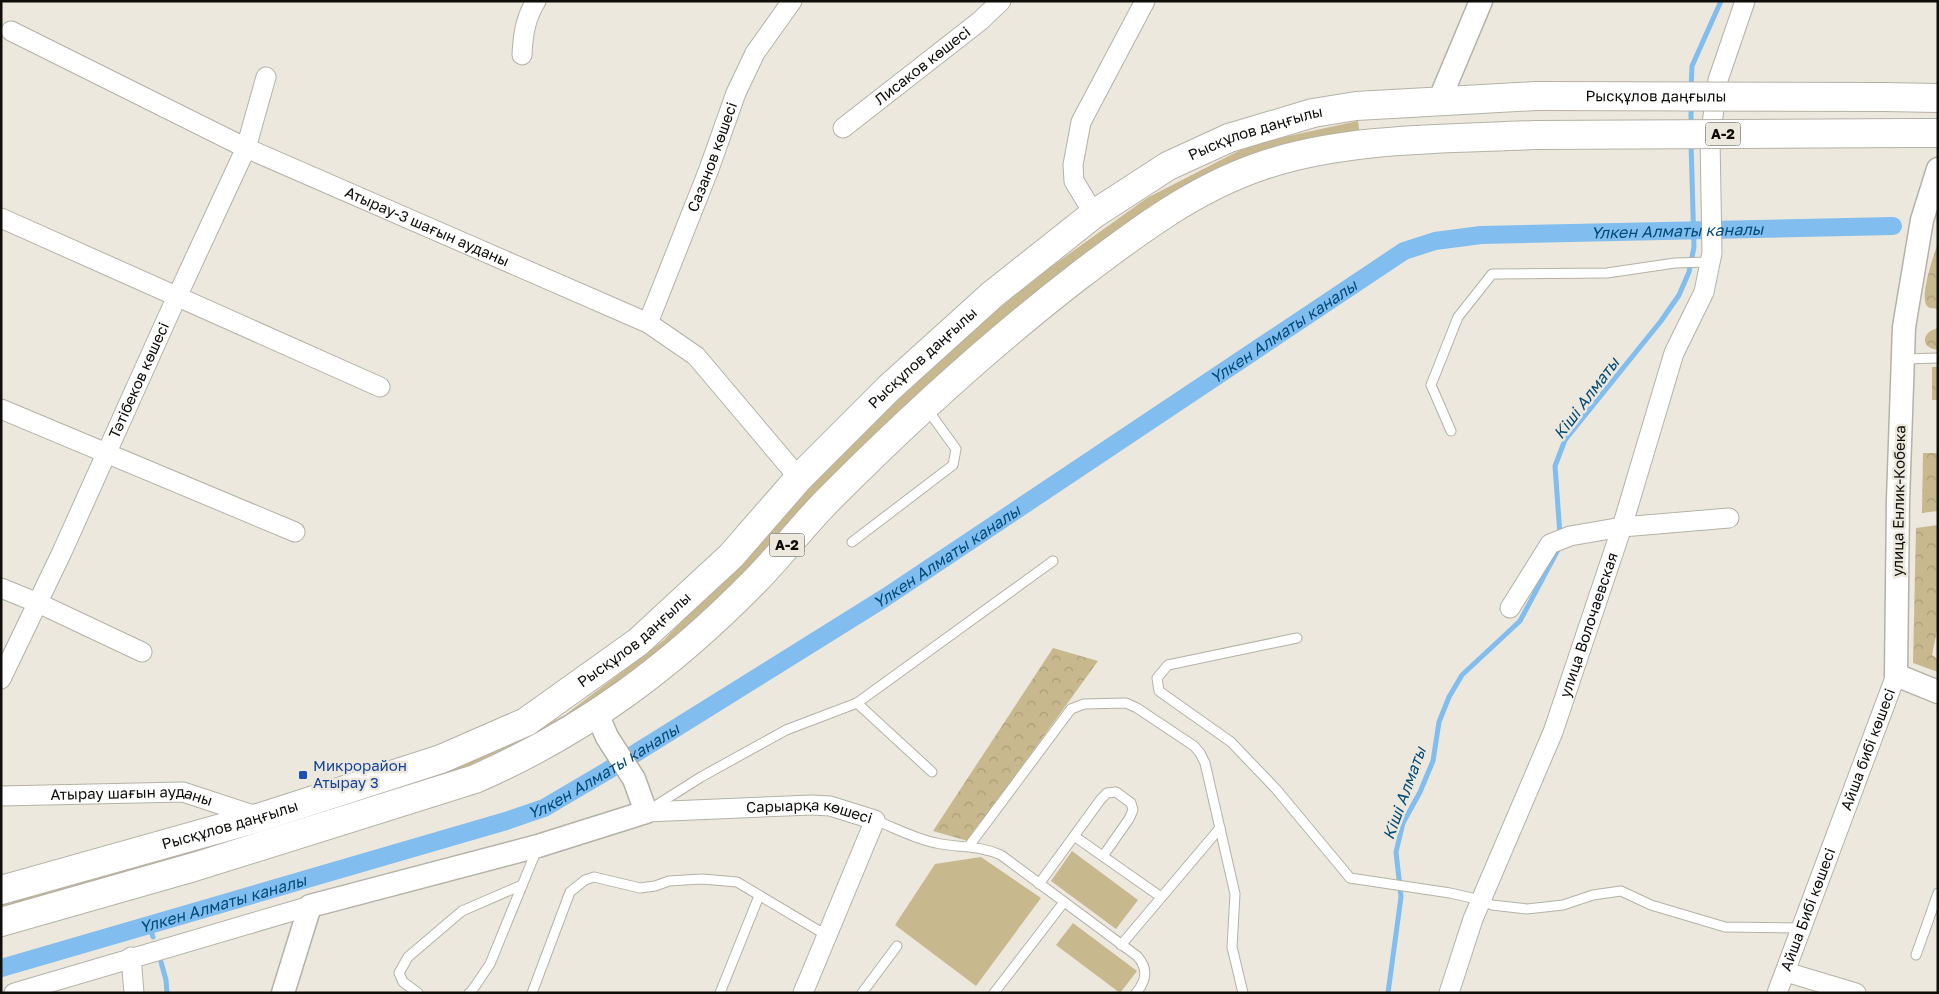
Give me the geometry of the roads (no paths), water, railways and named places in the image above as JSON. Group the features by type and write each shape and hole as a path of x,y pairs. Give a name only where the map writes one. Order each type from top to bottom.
{"main road":[{"name":"Рысқұлов даңғылы","path":"1,890 260,817 441,759 526,722 638,642 731,556 799,478 889,388 993,294 1094,214 1168,166 1229,138 1313,113 1356,106 1439,101 1536,96 1938,98"},
{"path":"1492,137 1502,131 1508,124 1509,119 1506,106 1494,98"},
{"name":"Рысқұлов даңғылы","path":"1,922 194,867 476,779 513,763 557,739 602,726 758,578 833,495 994,344 1114,249 1168,211 1227,179 1263,165 1306,154 1353,146 1535,135 1925,133"}],"street":[{"path":"522,55 528,14 536,1"},
{"name":"Сазанов көшесі","path":"648,323 709,169 736,92 756,53 792,1"},
{"name":"Лисаков көшесі","path":"844,128 980,21 1001,1"},
{"path":"1094,214 1074,180 1073,165 1081,122 1145,1"},
{"path":"1439,101 1481,1"},
{"name":"улица Волочаевская","path":"1449,993 1473,919 1553,732 1622,527 1674,353 1704,292 1708,259 1710,138 1718,80 1745,1"},
{"name":"Атырау-3 шағын ауданы","path":"11,31 246,148 648,323 696,356 799,478"},
{"name":"Тәтібеков көшесі","path":"1,679 38,603 246,148 266,78"},
{"name":"улица Енлик-Кобека","path":"1896,674 1898,500 1904,327 1922,220 1938,169"},
{"path":"1,218 380,387"},
{"path":"1,409 295,532"},
{"path":"1510,608 1550,544 1570,536 1622,527 1729,518"},
{"path":"1,588 38,603 142,652"},
{"path":"1896,674 1938,692"},
{"name":"Айша бибі көшесі","path":"1840,826 1896,674"},
{"path":"14,993 131,957 310,906 538,846 646,812 634,779 602,726"},
{"name":"Атырау шағын ауданы","path":"1,796 183,792 260,817"},
{"name":"Сарыарқа көшесі","path":"646,812 812,805 830,806 875,820 826,935 804,993"},
{"name":"Айша Бибі көшесі","path":"1777,993 1840,826"},
{"path":"282,993 310,906"},
{"path":"131,957 134,993"},
{"path":"1786,972 1856,993"}],"lane":[{"path":"1451,432 1431,385 1458,317 1492,274 1607,272 1708,259"},
{"path":"1903,359 1938,358"},
{"path":"852,542 953,465 956,449 925,407"},
{"path":"646,812 701,778 786,730 856,703 1053,561"},
{"path":"1297,638 1168,665 1158,678 1159,691 1231,742 1276,789 1350,878 1450,893 1481,900 1492,905 1527,909 1563,905 1594,895 1621,891 1651,905 1726,927 1802,928"},
{"path":"856,703 932,772"},
{"path":"969,846 1067,712 1076,706 1092,704 1126,703 1137,708 1194,746 1205,763 1235,894 1232,947 1243,993"},
{"path":"1039,884 1101,799 1107,793 1116,792 1128,799 1132,807 1132,814 1103,856"},
{"path":"875,820 925,840 942,844 969,846 989,850 1001,855 1136,956 1144,966 1144,982 1136,993"},
{"path":"1121,944 1220,828"},
{"path":"1074,836 1161,897"},
{"path":"469,993 490,964 538,846"},
{"path":"532,993 570,892 585,880 594,877 640,888 655,886 669,881 702,878 737,882 826,935"},
{"path":"418,993 403,982 399,973 408,958 462,911 522,885"},
{"path":"1916,955 1938,894"},
{"path":"720,993 760,896"},
{"path":"994,993 1064,902"},
{"path":"862,993 897,946"},
{"path":"399,993 403,982"}],"waterway":[{"name":"Кіші Алматы","path":"1691,89 1692,66 1721,1"},
{"name":"Кіші Алматы","path":"1691,105 1691,127"},
{"name":"Кіші Алматы","path":"1560,535 1555,466 1565,440 1661,321 1679,295 1689,272 1694,247 1691,143"},
{"name":"Үлкен Алматы каналы","path":"1,968 506,821 544,808 607,771 886,597 1404,251 1435,241 1481,235 1893,226"},
{"name":"Кіші Алматы","path":"1388,993 1401,897 1396,852 1403,823 1420,792 1433,761 1439,722 1449,697 1462,675 1520,621 1560,546"},
{"path":"149,925 153,937"},
{"path":"161,962 167,993"}],"place":[{"name":"Микрорайон Атырау 3","path":"303,775"}]}
